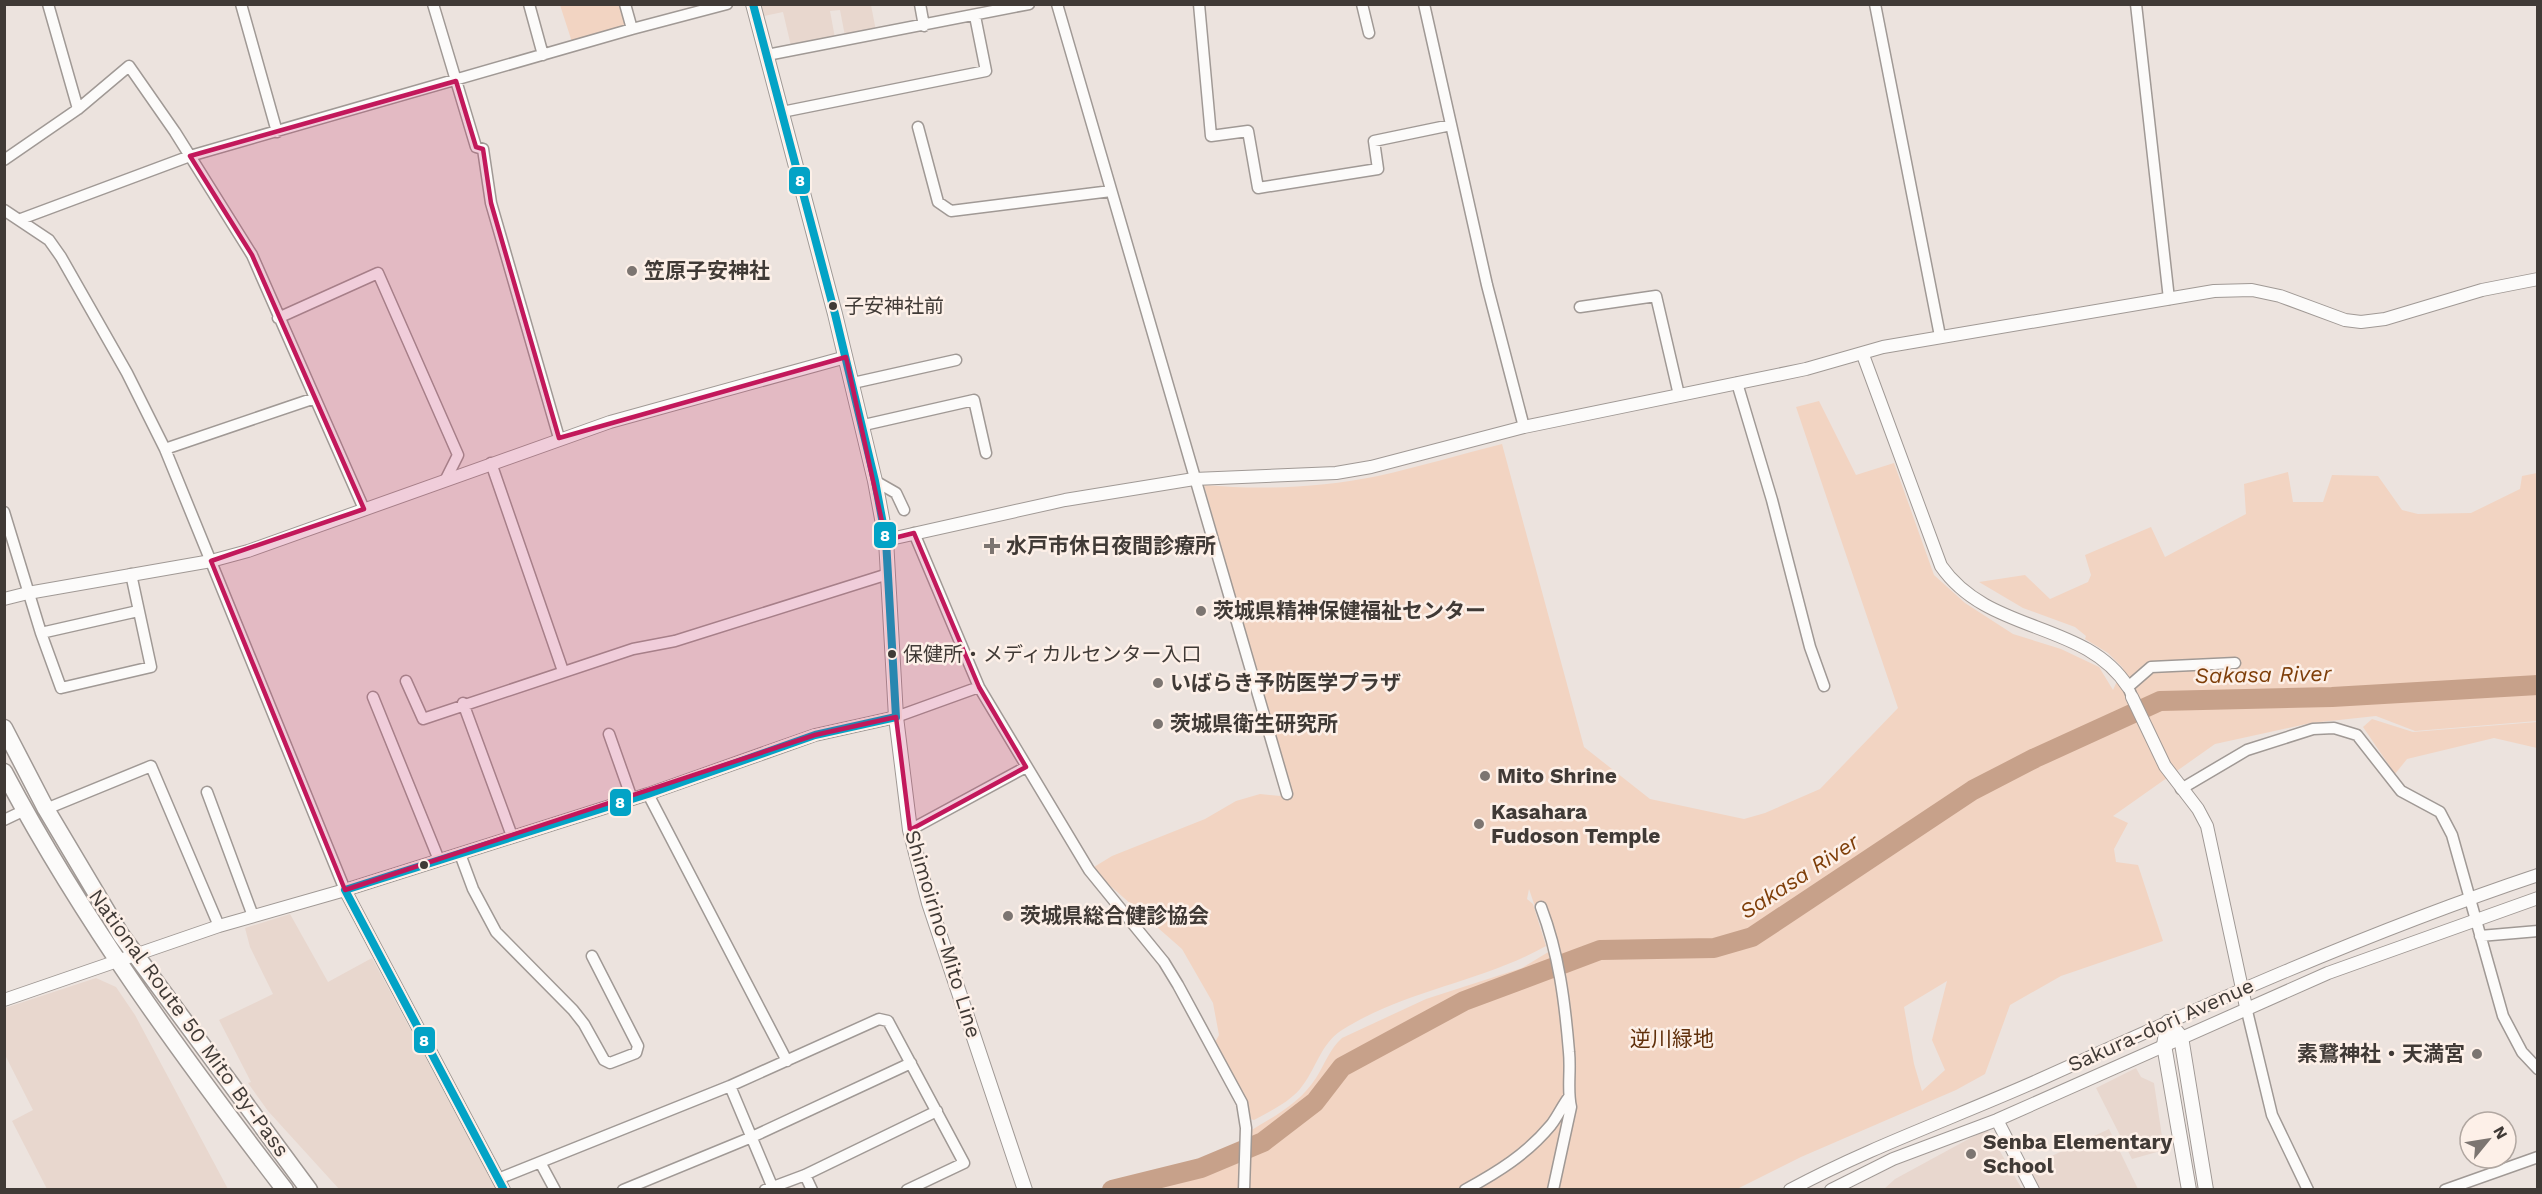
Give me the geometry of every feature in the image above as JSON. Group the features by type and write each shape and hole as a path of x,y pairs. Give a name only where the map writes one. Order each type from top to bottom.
{"highway":[{"name":"National Route 50 Mito By-Pass","path":"4,728 46,809 92,889 135,956 309,1190"},
{"name":"National Route 50 Mito By-Pass","path":"4,771 103,941 154,1015 285,1190"},
{"path":"280,1151 319,1190"},
{"path":"267,1166 277,1190"}],"main road":[{"name":"Shimoirino-Mito Line","path":"753,4 864,424 875,481 886,540 896,717 910,830 929,903 1025,1190"},
{"path":"2168,1022 2181,1037 2206,1190"},
{"path":"2168,1022 2164,1046 2189,1190"}],"street":[{"path":"48,4 78,109"},
{"path":"241,4 277,132"},
{"path":"433,4 476,147 483,149 491,203 559,438"},
{"path":"529,4 543,55"},
{"path":"625,4 632,29"},
{"path":"21,219 190,156 632,29 727,4"},
{"path":"920,4 924,26"},
{"path":"767,55 1029,4"},
{"path":"1057,4 1287,794"},
{"path":"1199,4 1211,136 1248,131 1258,188 1378,169 1374,141 1451,125"},
{"path":"1362,4 1369,33"},
{"path":"1424,4 1487,285 1524,427"},
{"path":"1875,4 1940,336"},
{"path":"2136,4 2169,299"},
{"path":"782,111 986,71 975,16"},
{"path":"4,160 78,109 129,66 190,156 252,255 364,509"},
{"path":"918,127 938,202 951,211 1111,191"},
{"path":"5,211 21,219 49,240 61,256 127,373 165,449 345,890 501,1184 541,1164 730,1086 879,1019 888,1021 964,1163 907,1190"},
{"path":"278,318 378,273 458,455 446,479"},
{"path":"886,540 1065,500 1194,479 1336,473 1371,467 1524,427 1863,355 1883,347 2231,289 2252,290 2280,296 2345,320 2361,322 2385,319 2482,290 2538,279"},
{"path":"1580,307 1656,296 1679,395"},
{"path":"1863,355 1941,566 1951,580 1968,596 2013,620 2095,652 2108,662 2130,692 2145,729 2165,766 2198,809 2211,841 2241,989 2272,1115 2308,1190"},
{"path":"4,600 28,592 211,561 248,551 559,438 846,357"},
{"path":"853,383 956,360"},
{"path":"1737,383 1772,500 1810,647 1824,686"},
{"path":"165,449 315,398"},
{"path":"864,424 974,400 986,453"},
{"path":"491,463 563,671"},
{"path":"875,481 896,493 904,510"},
{"path":"4,513 41,633 61,688 152,667 131,574"},
{"path":"914,533 979,687 1089,870 1164,962 1242,1103 1245,1135 1244,1190"},
{"path":"406,681 423,719 633,649 675,641 888,574"},
{"path":"41,633 138,611"},
{"path":"2130,692 2151,668 2235,663"},
{"path":"4,1000 219,926 345,890 648,794 815,735 896,717 979,687"},
{"path":"373,697 439,860"},
{"path":"463,704 512,837"},
{"path":"2181,789 2247,750 2313,729 2334,729 2357,735 2401,791 2440,812 2452,835 2480,936 2511,1033 2538,1069"},
{"path":"609,734 632,799"},
{"path":"46,809 151,766 219,926"},
{"path":"910,830 1026,767"},
{"path":"207,792 253,916"},
{"path":"648,794 787,1061"},
{"path":"4,820 25,810"},
{"path":"460,854 473,889 496,932 573,1010 584,1024 604,1060 610,1063 636,1053 638,1046 592,956"},
{"name":"Sakura-dori Avenue","path":"1790,1190 1921,1129 1979,1106 2241,989 2470,897 2538,875"},
{"name":"Sakura-dori Avenue","path":"1831,1190 1893,1160 1997,1120 2328,972 2538,898"},
{"path":"1541,908 1561,982 1570,1062 1571,1107 1554,1190"},
{"path":"2480,936 2538,931"},
{"path":"622,1190 752,1137 911,1063"},
{"path":"730,1086 752,1137 769,1188 805,1175 938,1111"},
{"path":"1465,1190 1508,1166 1528,1149 1552,1123 1569,1096"},
{"path":"1997,1120 2033,1190"},
{"path":"2445,1190 2538,1157"},
{"path":"541,1164 555,1190"},
{"path":"805,1175 812,1190"}],"highlighted area":[{"path":"456,81 476,147 483,149 491,203 559,438 846,357 886,540 914,533 979,687 1026,767 910,830 896,717 815,735 345,890 211,561 364,509 252,255 190,156"}],"shaded area":[{"path":"761,5 871,5 876,31 845,36 840,10 830,11 835,38 791,46 783,12 764,16"},
{"path":"290,914 328,982 372,958 496,1189 339,1189 268,1111 248,1083 251,1082 219,1020 273,994 250,947 245,928"},
{"path":"96,978 116,987 135,1015 228,1189 47,1189 12,1121 33,1110 5,1055 5,1008"},
{"path":"2136,1068 2141,1077 2154,1083 2164,1150 2132,1159 2096,1088"},
{"name":"Senba Elementary School","path":"1987,1129 2022,1189 1883,1190 1895,1179"},
{"path":"2109,1129 2138,1189 2039,1189 2026,1168"}],"green space":[{"path":"560,5 621,5 627,26 572,42"},
{"name":"逆川緑地","path":"1819,401 1856,475 1894,463 1934,575 1965,603 2013,634 2061,649 2099,667 2113,690 2123,668 2108,653 2085,639 2086,636 2075,627 2023,608 1979,582 2025,575 2050,599 2088,582 2091,575 2085,555 2151,527 2165,557 2246,514 2244,484 2288,472 2293,502 2323,502 2332,475 2378,476 2402,510 2418,514 2471,513 2520,489 2522,476 2537,473 2537,721 2415,731 2376,716 2311,723 2215,744 2113,816 2128,823 2114,849 2116,862 2138,865 2163,941 2061,976 2010,1005 1985,1074 1956,1090 1801,1157 1737,1189 1142,1189 1251,1157 1250,1131 1286,1108 1310,1087 1330,1052 1342,1038 1426,999 1522,968 1550,951 1529,889 1527,899 1533,904 1546,946 1496,969 1391,1005 1342,1030 1328,1042 1305,1082 1295,1094 1254,1120 1250,1119 1246,1101 1214,1044 1219,1035 1213,1003 1182,949 1107,883 1094,867 1112,856 1205,819 1236,801 1260,794 1291,797 1204,485 1269,488 1335,483 1393,472 1502,444 1584,747 1650,799 1744,819 1765,813 1820,789 1898,708 1796,407","holes":["1947,981 1932,1040 1945,1070 1922,1091 1914,1064 1904,1007"]},
{"path":"2372,719 2413,732 2537,722 2537,748 2494,738 2407,759 2395,774 2363,727"}],"waterway":[{"name":"Sakasa River","path":"1112,1190 1201,1168 1263,1142 1315,1102 1342,1067 1464,1001 1600,950 1714,948 1752,937 1973,790 2035,758 2160,701 2332,697 2538,685"}],"transit line":[{"name":"8","path":"753,4 835,314 875,481 886,540 896,717"},
{"name":"8","path":"345,890 648,794 815,735 896,717"},
{"name":"8","path":"345,890 504,1190"}],"place":[{"name":"笠原子安神社","path":"632,271"},
{"name":"子安神社前","path":"833,306"},
{"name":"水戸市休日夜間診療所","path":"992,546"},
{"name":"茨城県精神保健福祉センター","path":"1201,611"},
{"name":"保健所・メディカルセンター入口","path":"892,654"},
{"name":"いばらき予防医学プラザ","path":"1158,683"},
{"name":"茨城県衛生研究所","path":"1158,724"},
{"name":"Mito Shrine","path":"1485,776"},
{"name":"Kasahara Fudoson Temple","path":"1479,824"},
{"name":"茨城県総合健診協会","path":"1008,916"},
{"name":"素鵞神社・天満宮","path":"2477,1054"},
{"name":"Senba Elementary School","path":"1971,1154"}]}
